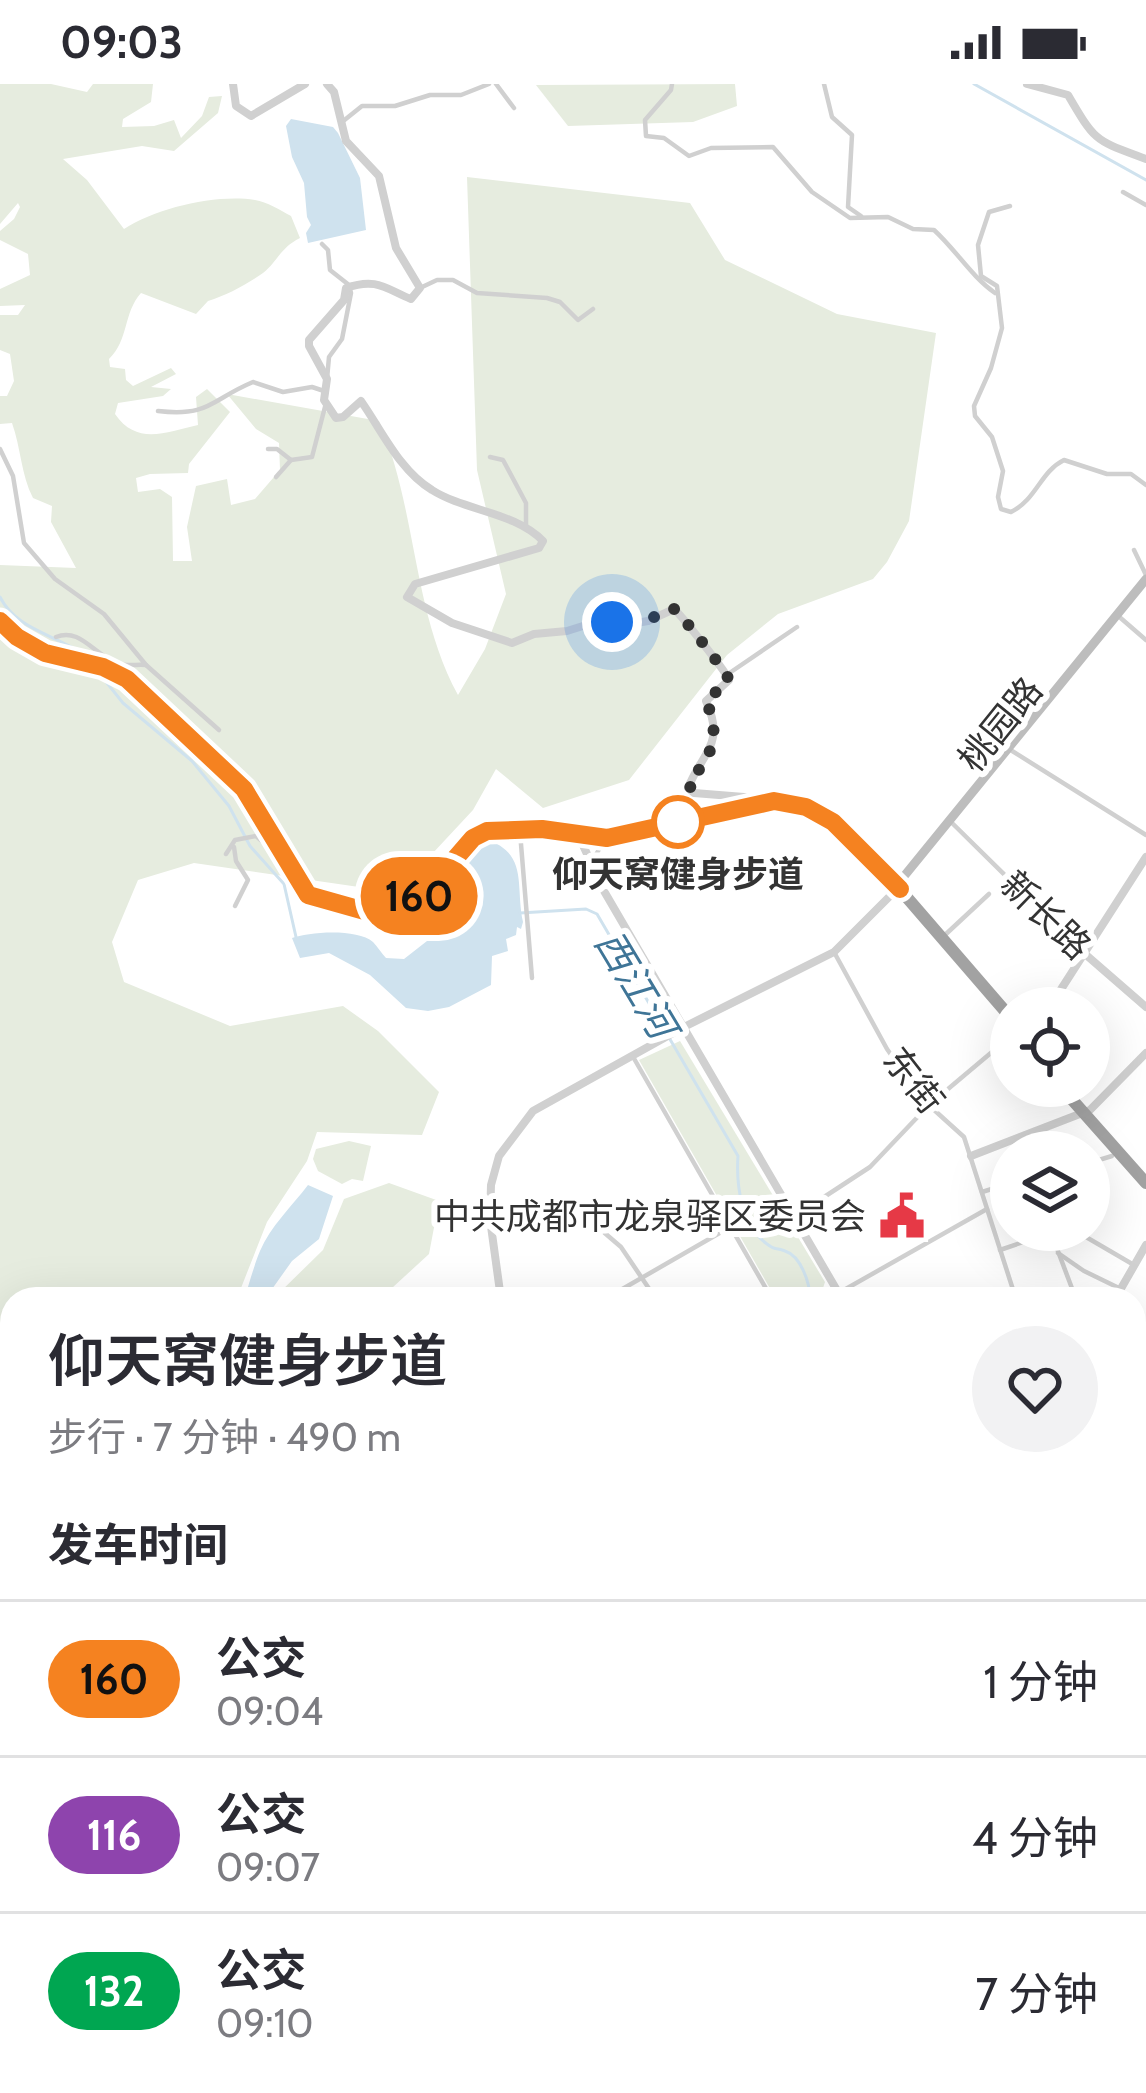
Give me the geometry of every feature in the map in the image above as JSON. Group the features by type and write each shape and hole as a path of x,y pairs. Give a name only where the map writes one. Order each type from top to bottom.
{"highway":[{"path":"0,621 32,647 70,660 99,662 135,686 244,789 308,895 379,915 428,890 476,835 487,831 542,829 602,844 759,809 793,808 826,823 896,890 990,1007"},
{"path":"583,840 756,803 786,801 817,812 833,822 990,994"},
{"path":"1083,1107 1146,1179"},
{"path":"1084,1107 1087,1111"}],"main road":[{"name":"桃园路","path":"896,890 1146,580"}],"street":[{"path":"233,84 236,106 251,116 305,84"},
{"path":"327,84 334,92 351,148 379,176 396,248 420,288"},
{"path":"342,122 362,106 395,106 430,95 461,95 492,84 514,108"},
{"path":"672,84 645,120 646,136 664,138 689,156 711,148 773,147 812,192 850,218 888,217 913,230 934,230 964,257 980,282 998,294"},
{"path":"824,84 832,116 852,135 848,207 864,218"},
{"path":"1027,84 1068,95 1094,139 1146,159"},
{"path":"1124,192 1146,205"},
{"path":"1010,206 989,212 978,244 981,276 997,286 1002,328 992,368 974,406 975,416 992,437 1003,471 998,497 1001,509 1011,512 1024,505 1044,477 1064,460 1107,474 1131,474 1146,484"},
{"path":"322,244 328,250 330,270 350,285 385,285 411,299 437,280 453,280 477,293 560,302 578,320 593,309"},
{"path":"327,379 309,340 344,300 350,285"},
{"path":"276,477 291,460 312,457 326,403 329,357 342,339 350,285"},
{"path":"158,411 187,415 253,382 283,392 312,387 324,391"},
{"path":"326,403 336,418 362,401 406,468 428,488 538,535 542,546 415,584 407,596 452,623 512,644 534,634 568,631 604,619 624,625 648,622 674,609 729,680 706,701 714,717 714,742 688,788 756,803"},
{"path":"0,449 13,476 24,543 55,578 104,614 146,665 219,730"},
{"path":"268,449 277,449 291,460"},
{"path":"490,457 503,460 522,493 526,529"},
{"path":"1134,550 1146,580"},
{"path":"1119,616 1146,640"},
{"path":"728,674 797,627"},
{"path":"56,637 67,632 76,635 99,662 146,665"},
{"path":"1010,750 1146,836"},
{"name":"新长路","path":"951,822 1146,1007"},
{"path":"522,832 532,978"},
{"path":"226,854 240,839 249,837 266,843 287,863"},
{"path":"583,840 590,865 834,1287"},
{"path":"590,865 602,844"},
{"path":"234,847 236,862 248,880 235,906"},
{"path":"1063,987 1146,857"},
{"path":"499,1287 490,1219 491,1185 499,1156 532,1111 834,952 896,890"},
{"path":"942,938 989,894"},
{"name":"东街","path":"834,952 887,1049 929,1105 964,1137 990,1218"},
{"path":"792,1218 870,1167 929,1105 990,1051"},
{"path":"1035,1131 1087,1111 1146,1053"},
{"path":"632,1055 765,1287"},
{"path":"971,1156 990,1149"},
{"path":"982,1192 990,1190"},
{"path":"855,1287 987,1209"},
{"path":"586,1217 609,1234 649,1287"},
{"path":"624,1287 730,1227"},
{"path":"1122,1287 1146,1245"},
{"path":"1110,1250 1134,1264"},
{"name":"东街","path":"1000,1251 1012,1287"},
{"path":"1058,1253 1117,1287"},
{"path":"1058,1253 1071,1287"}],"shaded area":[{"path":"0,84 51,84 87,92 93,84 153,84 151,102 123,119 122,127 174,120 181,138 202,116 209,97 222,96 218,113 174,151 142,146 63,159 87,180 124,229 187,204 239,199 264,202 291,216 300,238 263,273 208,301 196,314 141,293 135,301 109,359 110,367 125,369 126,380 133,386 171,368 176,374 151,387 171,389 163,396 118,403 115,414 142,433 198,425 196,397 207,389 230,412 189,464 188,473 136,478 138,492 160,489 172,497 173,561 192,561 187,527 196,486 227,479 231,505 255,499 280,470 279,443 256,429 227,394 379,421 401,489 432,629 458,695 485,649 506,594 477,470 467,177 690,203 725,260 837,314 936,333 909,521 887,562 873,579 778,614 727,655 629,780 543,808 496,769 473,810 432,854 359,887 194,863 138,880 112,942 124,982 230,1026 343,1006 378,1031 439,1092 422,1135 317,1132 307,1161 267,1222 241,1287 0,1287 0,565 76,568 51,522 52,506 33,498 29,489 12,423 0,424 0,396 7,396 14,381 10,354 0,350 0,315 18,315 25,305 0,306 0,289 30,275 28,254 0,240 0,231 14,219 18,203 0,224"},
{"path":"735,84 737,106 693,122 568,126 536,85"},
{"path":"680,1041 825,1282 823,1287 769,1287 639,1060"},
{"path":"349,1141 371,1146 363,1181 342,1184 318,1171 313,1159 316,1149"},
{"path":"389,1183 439,1201 429,1254 393,1287 285,1287 323,1250 344,1199"}],"water":[{"path":"291,119 333,127 338,133 360,178 366,230 308,243 306,233 311,225 304,183 292,157 286,126"},
{"path":"485,839 499,845 514,862 523,922 516,935 506,939 508,951 492,956 491,985 449,1007 406,1008 370,975 329,953 300,958 292,938 332,933 366,938 386,958 404,959 427,941 457,901 472,855"},
{"path":"308,1185 333,1196 319,1239 292,1261 274,1287 248,1287 264,1242"}],"waterway":[{"path":"974,84 1146,180"},
{"name":"西江河","path":"0,597 18,619 89,660"},
{"name":"西江河","path":"99,673 123,703 192,761 229,806 250,846 284,884 296,937"},
{"name":"西江河","path":"520,913 586,909 597,914 738,1156 739,1192 751,1226 770,1246 796,1258 808,1287"}],"bus line":[{"name":"160","path":"0,621 32,647 111,670 135,686 244,789 268,823 294,877 314,898 379,915 428,890 466,845 487,831 542,829 607,838 774,801 806,807 833,822 900,889"}],"place":[{"name":"仰天窝健身步道","path":"678,822"},
{"name":"中共成都市龙泉驿区委员会","path":"902,1216"}],"route":[{"path":"612,622 648,622 674,609 728,674 729,680 706,701 714,717 714,742 688,783 694,793 678,822"}]}
